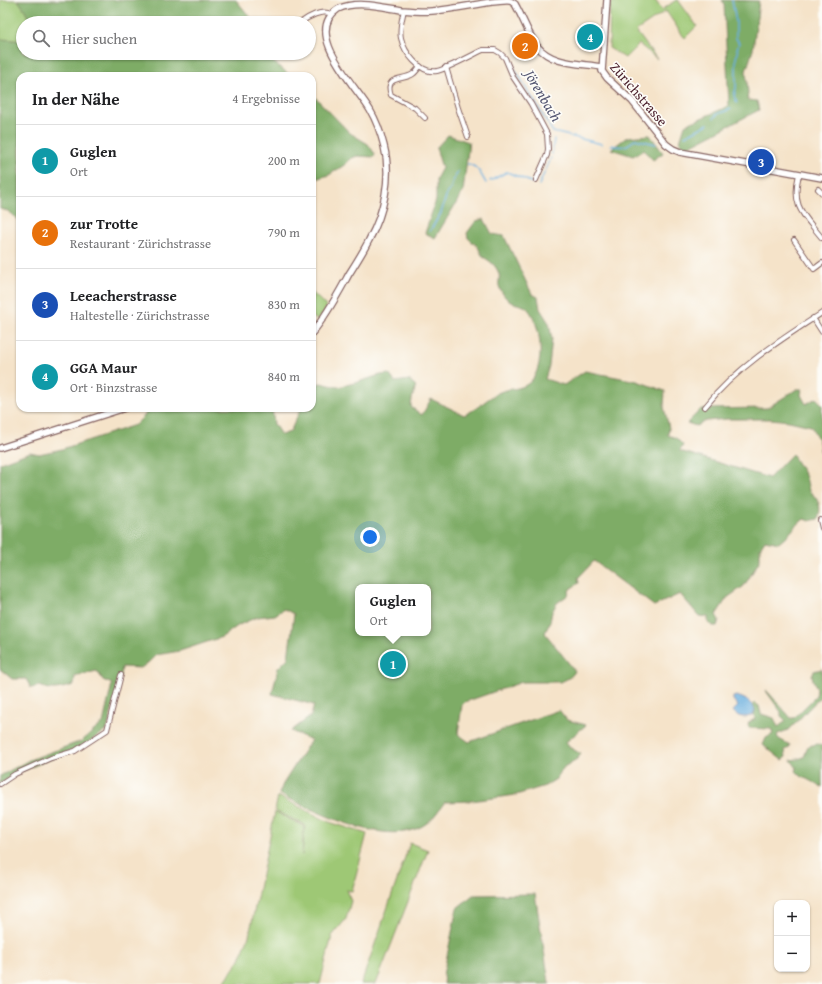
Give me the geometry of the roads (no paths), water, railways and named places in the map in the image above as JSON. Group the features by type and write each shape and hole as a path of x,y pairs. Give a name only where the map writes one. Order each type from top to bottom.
{"main road":[{"path":"602,67 605,45 607,0"},
{"path":"316,327 328,310 369,240 379,216 387,180 384,147 373,114 334,58 329,47 326,31 327,23 331,14 340,7 357,2 404,10 421,11 442,10 480,3 512,1"},
{"name":"Zürichstrasse","path":"512,1 518,9 537,46 543,53 565,62 602,67 604,74 632,101 666,144 673,149 687,153 822,178"},
{"path":"0,448 113,412"}],"street":[{"path":"404,10 401,33 404,47 409,55 425,69 435,71 488,49 500,52 505,58 547,134 547,154 536,180"},
{"path":"312,16 327,12 331,14"},
{"path":"420,66 413,74 392,81 389,90 391,95 415,108 425,118"},
{"path":"446,67 468,137"},
{"path":"798,174 795,192 798,204 804,215 822,238"},
{"path":"818,189 822,193"},
{"path":"794,240 814,268 822,264"},
{"path":"705,407 725,384 757,358 822,313"},
{"path":"813,318 822,332"},
{"path":"820,520 822,528"},
{"path":"0,784 15,774 51,758 75,751 106,730 121,676"}],"water":[{"path":"736,696 745,699 752,705 755,710 753,715 742,717 733,711 738,706 733,700 733,697"}],"waterway":[{"name":"Jörenbach","path":"732,0 736,22 736,38 739,43 736,57 736,88 734,96 737,103"},
{"name":"Jörenbach","path":"514,68 553,132 602,144"},
{"name":"Jörenbach","path":"714,118 717,114 731,109"},
{"name":"Jörenbach","path":"685,136 708,124"},
{"name":"Jörenbach","path":"552,154 554,139"},
{"name":"Jörenbach","path":"611,145 624,146 635,139 656,144"},
{"name":"Jörenbach","path":"539,185 551,158"},
{"name":"Jörenbach","path":"468,164 477,169 486,183"},
{"path":"430,231 441,213 447,193 451,189 452,183 458,171"},
{"name":"Jörenbach","path":"490,181 507,172 533,183"}],"place":[{"name":"GGA Maur","path":"590,37"},
{"name":"zur Trotte","path":"525,46"},
{"name":"Leeacherstrasse","path":"761,162"},
{"name":"Guglen","path":"393,664"}]}
